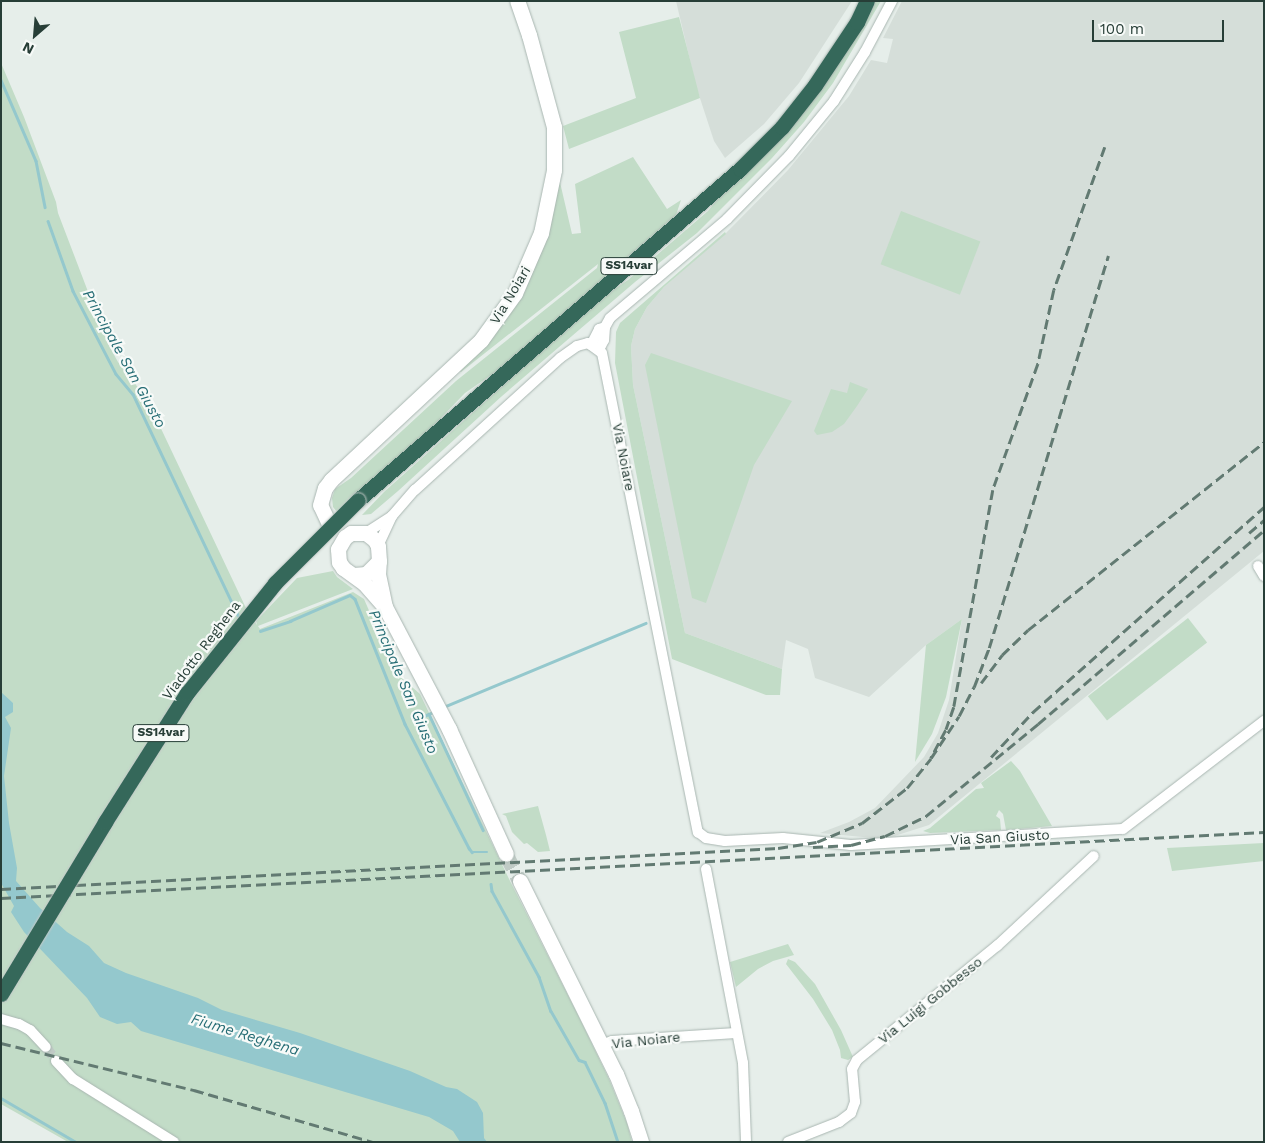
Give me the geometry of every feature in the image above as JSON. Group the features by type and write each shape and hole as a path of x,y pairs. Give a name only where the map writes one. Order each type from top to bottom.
{"highway":[{"name":"Viadotto Reghena","path":"1,994 110,813 187,693 228,639 275,584 358,500 740,169 782,127 815,85 857,22 867,1"}],"street":[{"name":"Via Noiari","path":"339,546 320,505 325,488 331,480 481,340 515,293 541,233 554,170 554,127 529,35 517,1"},
{"path":"506,854 449,729 385,607 378,574 378,546 392,516 415,490 560,358 577,346 595,348 604,340 605,327 610,318 727,219 789,156 834,101 865,52 892,1"},
{"name":"Via Noiare","path":"595,348 606,366 700,836"},
{"path":"385,607 354,575 343,568 339,562 339,546 345,537 358,533 392,516"},
{"path":"330,526 358,533 378,546"},
{"path":"354,575 366,574 379,561"},
{"path":"1258,566 1264,576"},
{"name":"Via San Giusto","path":"700,836 725,841 783,838 852,845 1123,829 1264,721"},
{"name":"Via Luigi Gobbesso","path":"788,1142 839,1122 851,1114 855,1102 852,1069 857,1060 997,946 1094,856"},
{"path":"706,869 728,975 736,1033 744,1063 746,1142"},
{"path":"520,881 601,1045"},
{"path":"1,1019 19,1024 30,1030 46,1047"},
{"name":"Via Noiare","path":"641,1142 631,1111 601,1045 612,1041 736,1033"},
{"path":"56,1061 73,1079 174,1142"}],"shaded area":[{"path":"676,1 852,1 799,83 764,124 725,158 714,141 696,86"},
{"path":"902,1 1264,1 1264,551 929,825 885,839 820,833 849,822 875,808 924,757 938,733 949,700 962,619 926,645 869,697 815,678 808,649 786,640 782,669 685,633 633,385 631,346 635,329 647,307 664,287 726,233 788,170 849,96 871,60 887,63 893,39 883,38"}],"green space":[{"path":"875,1 881,1 833,83 804,122 772,158 697,233 635,282 502,396 371,514 362,515 384,492 599,300 628,280 708,211 869,13"},
{"path":"679,17 700,98 569,149 563,126 636,98 619,32"},
{"path":"1,63 24,117 108,344 118,362 147,399 245,606 257,625 256,621 297,578 333,571 337,577 353,589 258,626 260,629 353,592 364,599 396,673 420,694 511,883 609,1079 627,1123 632,1142 68,1142 1,1104"},
{"path":"633,157 667,209 681,200 676,215 501,368 465,393 432,427 338,513 333,507 332,498 335,489 351,478 456,381 597,268 598,264 461,372 458,370 530,277 543,248 553,213 559,178 572,234 581,233 575,184"},
{"path":"901,211 980,241 960,295 881,264"},
{"path":"725,232 726,234 664,287 647,307 635,329 631,346 633,385 685,633 782,669 780,695 766,695 672,659 615,363 616,332 620,323"},
{"path":"651,353 792,401 754,465 706,603 692,598 645,365"},
{"path":"850,382 868,389 844,424 832,432 817,435 814,431 831,389 847,393"},
{"path":"1188,618 1207,642 1107,721 1088,696"},
{"path":"962,619 946,697 932,734 915,762 926,645"},
{"path":"1011,761 1020,771 1052,826 1006,830 1003,814 999,810 996,816 1000,819 1001,830 930,833 923,831 930,828 976,789 984,788 981,783"},
{"path":"538,806 550,851 538,852 527,843 524,844 512,832 506,816 502,814"},
{"path":"1264,843 1264,861 1172,871 1167,848"},
{"path":"788,944 794,955 773,961 758,969 736,987 730,962"},
{"path":"788,959 795,962 815,984 841,1030 853,1057 848,1060 841,1058 832,1030 813,999 786,964"}],"water":[{"name":"Fiume Reghena","path":"1,692 13,703 13,712 5,717 11,728 4,776 9,823 17,868 16,881 40,908 67,932 89,946 104,963 126,973 198,998 222,1010 300,1033 410,1071 446,1087 457,1089 477,1102 483,1113 484,1138 487,1142 460,1142 453,1131 429,1117 141,1031 131,1022 117,1024 100,1017 87,998 24,932 11,912 14,906 1,883"}],"waterway":[{"name":"Principale San Giusto","path":"1,80 36,161 45,207"},
{"name":"Principale San Giusto","path":"48,221 73,291 116,374 133,394 238,615"},
{"name":"Principale San Giusto","path":"260,631 290,621 350,595 355,599 405,724 469,848 472,852 487,852"},
{"path":"446,706 645,623"},
{"path":"422,717 431,713"},
{"path":"429,714 483,830"},
{"name":"Principale San Giusto","path":"491,884 492,891 539,977 551,1011 579,1060 585,1062 605,1103 618,1142"},
{"path":"1,1098 76,1142"}],"tunnel":[{"path":"506,854 520,881"},
{"path":"46,1047 56,1061"}],"railway":[{"path":"1105,147 1054,290 1038,364 993,490 954,707 946,730 931,758 959,716 974,687 989,648 1108,256"},
{"path":"981,683 1002,655 1028,630 1264,442"},
{"path":"991,757 1033,712 1264,507"},
{"path":"1249,533 1264,520"},
{"path":"813,847 851,845 885,836 926,816 1038,724 1264,530"},
{"path":"1,889 778,848 817,842 862,823 907,788 931,758"},
{"path":"1,898 1264,832"},
{"path":"1,1043 194,1090 373,1142"}]}
